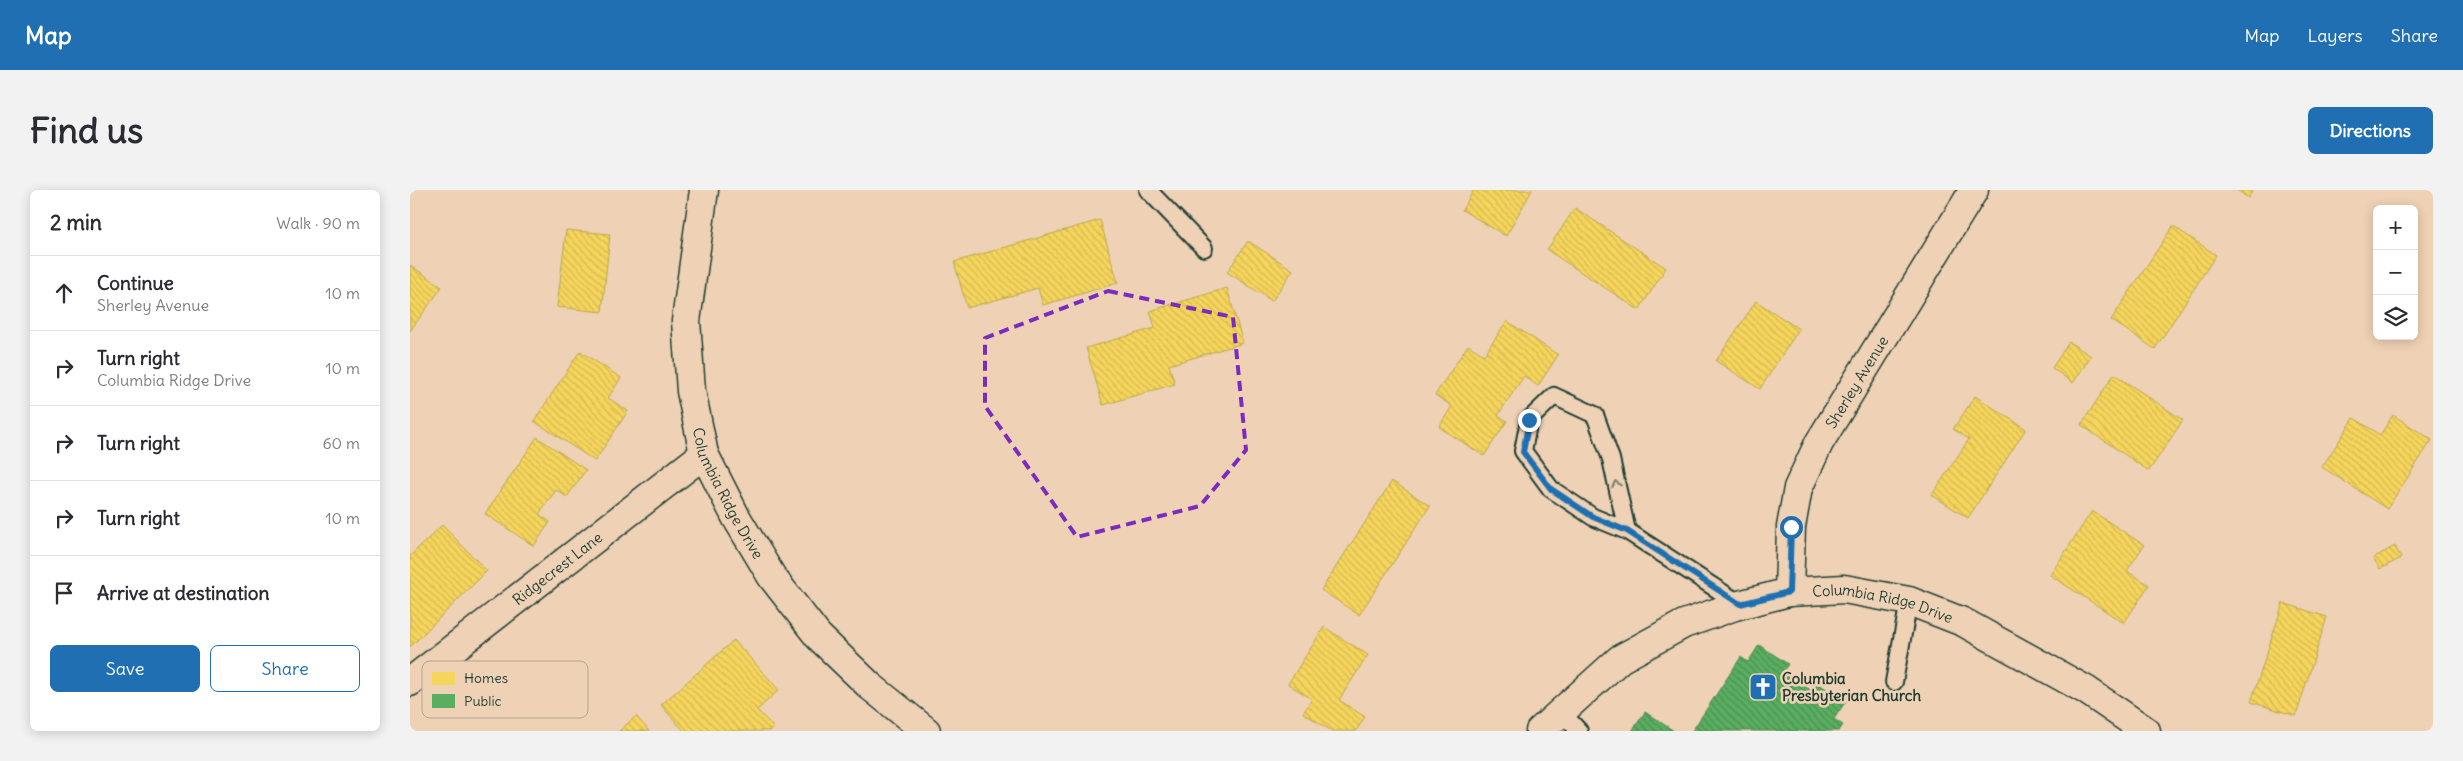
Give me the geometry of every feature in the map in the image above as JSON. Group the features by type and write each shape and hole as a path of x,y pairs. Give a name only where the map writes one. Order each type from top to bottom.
{"street":[{"name":"Columbia Ridge Drive","path":"704,190 686,321 691,391 704,454 736,517 772,577 818,636 870,686 924,730"},
{"name":"Sherley Avenue","path":"1789,592 1791,527 1798,488 1819,443 1974,190"},
{"name":"Ridgecrest Lane","path":"437,661 704,454"},
{"name":"Columbia Ridge Drive","path":"1540,731 1570,722 1620,659 1684,624 1740,604 1789,592 1844,589 1909,601 1963,622 2086,690 2146,731"},
{"name":"Ridgecrest Lane","path":"410,682 422,673"}],"lane":[{"path":"1148,190 1204,248"},
{"path":"1627,531 1611,459 1596,415 1554,396 1529,420 1523,452 1551,489 1593,517 1627,531 1740,604"},
{"path":"1894,682 1909,601"}],"highlighted area":[{"path":"1108,291 1233,317 1246,450 1200,506 1077,537 985,406 985,338"}],"building: Homes":[{"path":"1474,190 1532,190 1506,236 1462,210"},
{"path":"2237,190 2253,190 2248,198"},
{"path":"1575,208 1666,268 1639,310 1547,250"},
{"path":"1100,220 1118,283 1043,305 1038,288 967,308 954,262"},
{"path":"2173,226 2216,255 2155,349 2111,320"},
{"path":"566,230 610,234 602,312 557,307"},
{"path":"1248,241 1293,270 1272,301 1227,272"},
{"path":"410,265 442,287 410,331"},
{"path":"1227,288 1243,343 1169,365 1175,384 1103,405 1086,348 1155,328 1150,311"},
{"path":"1756,301 1799,329 1760,389 1716,361"},
{"path":"1507,321 1558,355 1538,386 1524,376 1498,415 1507,421 1484,456 1439,427 1452,406 1435,395 1468,345 1484,355"},
{"path":"2069,342 2091,356 2073,383 2052,368"},
{"path":"580,351 621,378 608,398 628,411 595,461 534,421"},
{"path":"2114,374 2183,420 2149,471 2081,425"},
{"path":"1975,396 2026,429 1968,518 1932,495 1969,439 1953,429"},
{"path":"2393,415 2432,440 2387,509 2322,467 2354,418 2380,435"},
{"path":"537,437 586,470 567,497 556,490 539,514 550,522 534,546 485,514"},
{"path":"1392,481 1430,506 1359,615 1321,590"},
{"path":"2092,511 2144,545 2127,571 2149,585 2124,623 2050,575"},
{"path":"442,525 487,571 410,647 410,556"},
{"path":"2395,546 2401,558 2380,569 2373,558"},
{"path":"2283,603 2327,617 2296,716 2251,702"},
{"path":"1324,627 1368,655 1339,700 1365,717 1356,731 1332,731 1303,713 1312,699 1288,684"},
{"path":"734,640 779,690 757,710 774,728 770,731 684,731 661,705"},
{"path":"636,716 649,731 619,731"}],"building: Public":[{"name":"Columbia Presbyterian Church","path":"1759,645 1788,664 1783,672 1812,691 1817,683 1846,701 1834,719 1843,725 1839,731 1692,731 1741,657 1748,662"},
{"path":"1645,712 1674,731 1632,731"}],"place":[{"name":"Columbia Presbyterian Church","path":"1763,687"}],"route":[{"path":"1529,420 1523,452 1551,489 1593,517 1627,531 1740,604 1789,592 1791,527"}]}
